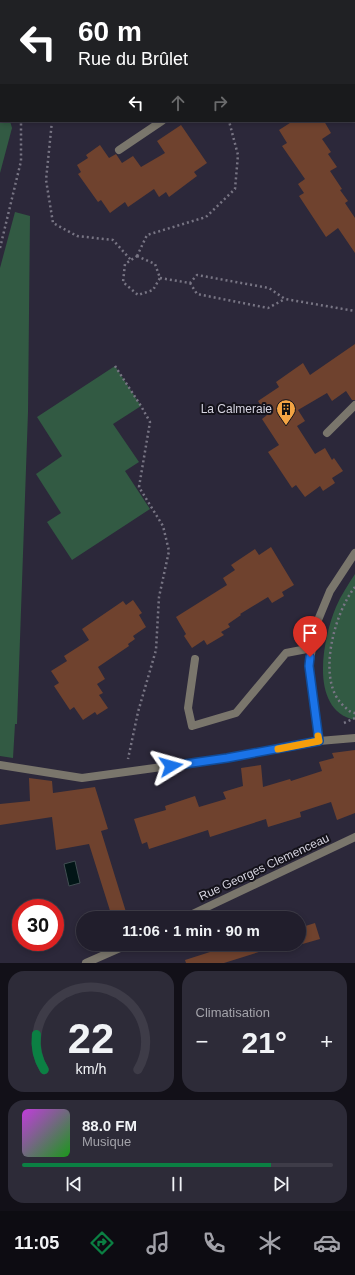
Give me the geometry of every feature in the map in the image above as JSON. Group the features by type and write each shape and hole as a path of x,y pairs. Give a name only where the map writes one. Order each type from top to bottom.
{"street":[{"path":"118,150 160,122"},
{"path":"327,433 355,405"},
{"path":"319,741 309,666 316,625 330,591 355,553"},
{"path":"195,659 188,708 192,726 236,713 286,653 312,648"},
{"path":"0,765 82,778 227,758 319,741 355,738"},
{"name":"Rue Georges Clemenceau","path":"199,911 355,837"},
{"path":"86,963 113,951"}],"path":[{"path":"0,248 21,161 21,122"},
{"path":"52,122 46,180 53,223 77,236 113,240 131,260"},
{"path":"137,256 155,264 160,278 153,290 138,295 123,282 125,264 137,256 147,235 206,217 235,188 238,155 229,122"},
{"path":"190,283 197,274 269,288 285,299 355,311"},
{"path":"160,278 190,283 197,294 268,308 285,299"},
{"path":"116,366 150,422 139,487 163,526 169,552 159,597 156,650 138,712 126,772"},
{"path":"355,587 339,616 332,643 330,672 330,683 340,703 352,713 355,713"},
{"path":"344,723 355,718"}],"green space":[{"path":"0,122 10,122 12,128 0,173"},
{"path":"15,212 30,216 28,412 17,724 15,724 13,758 0,756 0,268"},
{"path":"115,366 141,406 113,424 139,462 125,471 150,509 72,560 47,522 61,513 36,474 62,456 37,417"},
{"path":"355,574 355,720 340,714 330,702 325,688 323,671 324,654 331,620 340,598"}],"shaded area":[{"path":"75,861 80,883 69,886 64,864"}],"building":[{"path":"291,122 325,122 331,133 322,139 331,152 328,154 337,167 330,171 342,189 340,190 348,201 345,203 355,218 355,253 338,228 326,237 299,196 304,193 298,184 305,179 282,146 287,143 279,130"},
{"path":"181,125 207,163 194,172 197,176 169,197 166,192 159,197 154,189 128,207 125,202 110,213 101,200 98,202 78,174 81,172 77,165 88,158 86,155 100,145 109,158 116,154 122,163 133,156 141,167 165,153 157,141"},
{"name":"La Calmeraie","path":"355,344 355,400 352,400 346,391 332,401 327,393 298,410 305,421 297,426 315,454 325,448 332,460 334,458 343,471 332,478 335,483 323,491 320,486 305,497 296,485 292,488 268,452 279,445 262,419 267,415 258,401 279,387 276,382 303,363 310,375"},
{"path":"271,547 294,585 282,592 284,596 272,603 268,597 240,614 241,615 228,624 230,627 221,632 224,635 207,645 204,640 192,648 184,636 186,634 176,617 227,585 223,578 235,570 231,565 255,549 259,555"},
{"path":"133,600 142,613 139,615 146,627 133,636 135,639 128,644 129,646 98,667 105,679 97,684 103,693 99,695 108,708 97,715 95,712 83,720 74,707 70,710 54,686 59,683 51,671 67,661 64,656 89,640 82,629 123,601 126,605"},
{"path":"355,750 355,813 337,820 331,802 300,812 301,817 268,827 266,819 210,837 208,830 149,849 147,842 142,844 134,819 166,810 165,806 195,796 199,807 226,799 223,792 243,786 241,768 261,765 263,787 290,779 291,781 322,771 319,762 334,758 332,753"},
{"path":"29,778 52,781 53,793 95,787 108,829 101,831 126,911 110,911 89,844 56,850 52,817 0,825 0,804 30,801"},
{"path":"315,923 320,939 306,943 306,926"},
{"path":"213,951 262,951 224,963 186,963 185,960"}],"slow traffic":[{"path":"278,749 319,741 318,736"}],"place":[{"name":"La Calmeraie","path":"286,426"}],"route":[{"path":"171,766 227,758 319,741 309,666 310,657"}]}
